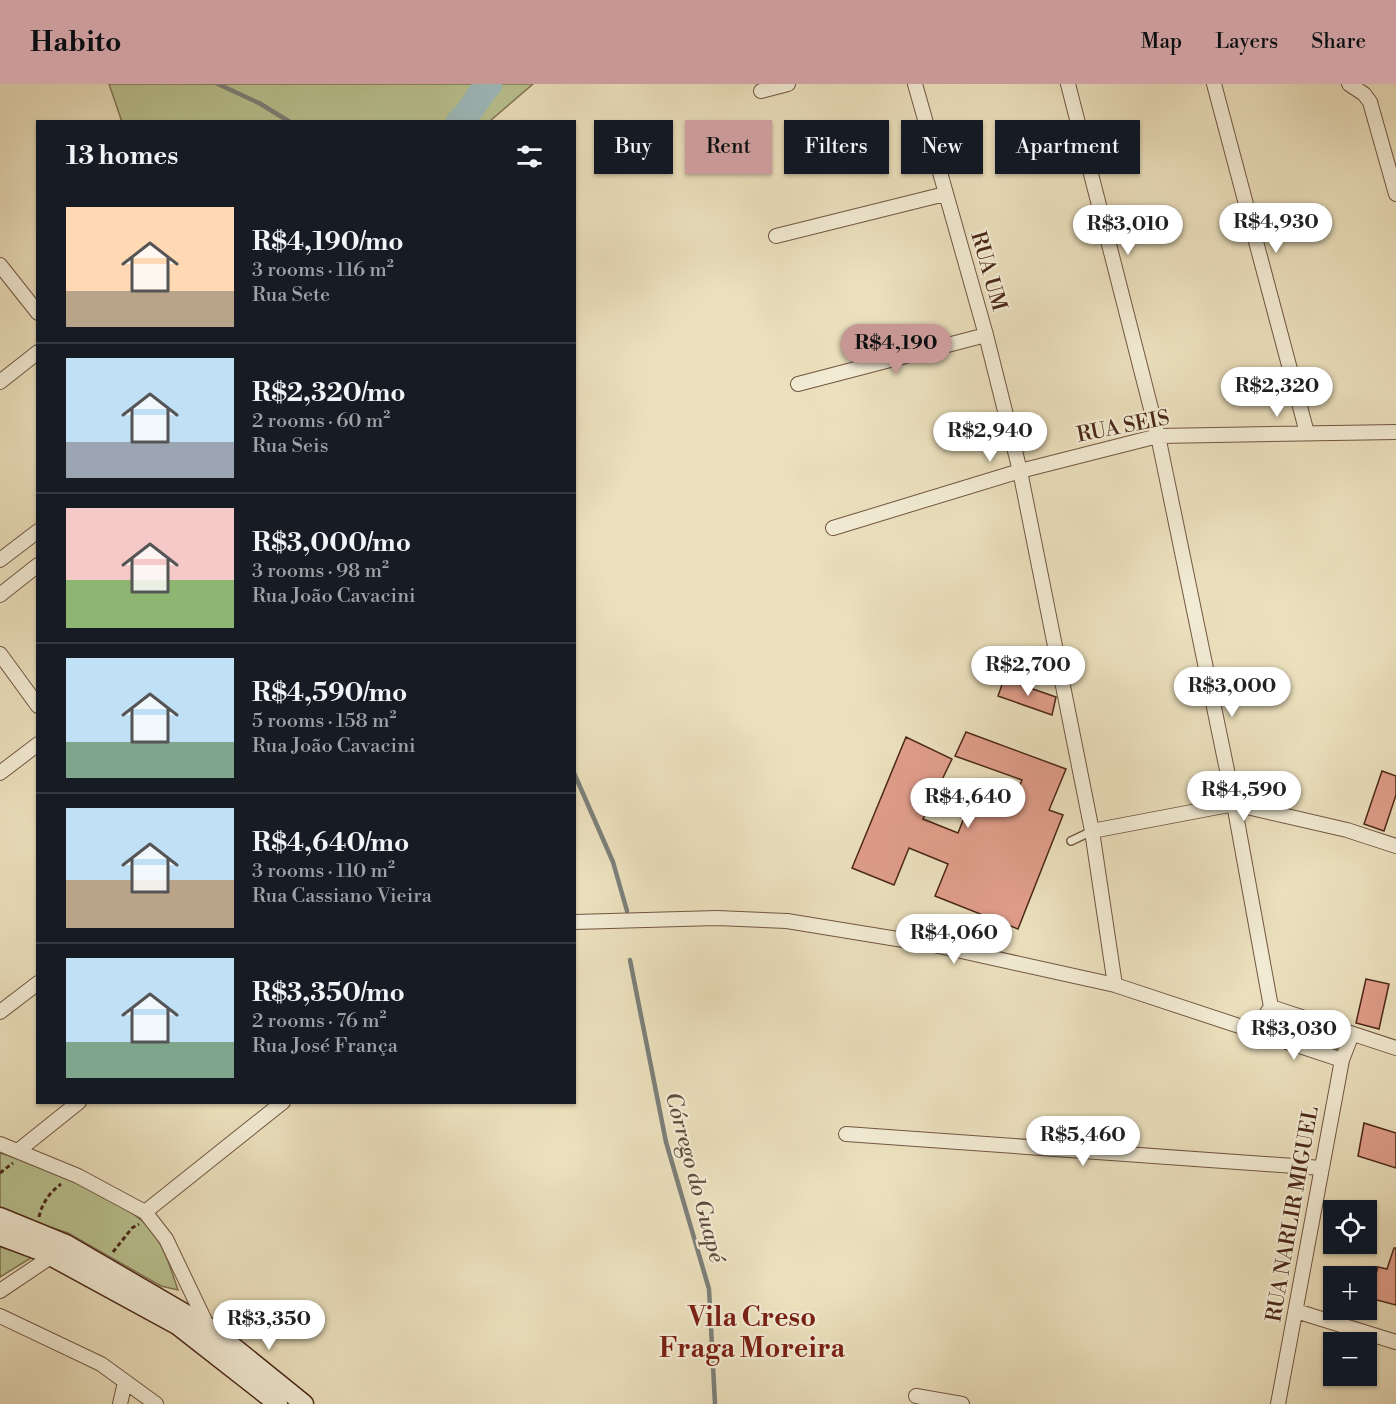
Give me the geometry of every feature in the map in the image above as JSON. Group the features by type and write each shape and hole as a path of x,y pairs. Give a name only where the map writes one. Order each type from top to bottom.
{"main road":[{"path":"0,1217 66,1244 104,1266 304,1404"},
{"path":"0,1236 52,1257 177,1325 205,1335 278,1404"}],"street":[{"path":"761,91 788,84"},
{"name":"RUA UM","path":"915,84 986,335 1020,471 1092,831 1115,985"},
{"path":"1068,84 1158,436 1234,804 1271,1007 1255,1031"},
{"path":"1214,84 1307,433"},
{"path":"1349,84 1364,94 1370,102 1396,194"},
{"path":"776,236 945,194"},
{"path":"0,265 36,310"},
{"path":"798,384 986,335"},
{"path":"0,382 36,354"},
{"name":"RUA SEIS","path":"833,528 1020,471 1158,436 1396,432"},
{"path":"0,560 36,533"},
{"path":"0,595 36,567"},
{"path":"0,654 36,703"},
{"path":"0,773 36,746"},
{"path":"1092,831 1234,804 1347,830 1396,846"},
{"path":"576,922 717,918 787,921 934,945 1115,985 1342,1060"},
{"path":"0,1012 36,985"},
{"path":"1271,1007 1396,1048"},
{"name":"RUA NARLIR MIGUEL","path":"1278,1404 1342,1060 1352,1034"},
{"path":"19,1150 76,1104"},
{"path":"148,1215 281,1104"},
{"path":"846,1134 1322,1168"},
{"path":"0,1144 73,1174 148,1215 166,1239 205,1335"},
{"path":"0,1291 52,1257 66,1244"},
{"path":"1296,1311 1396,1342"},
{"path":"0,1316 101,1364 156,1404"},
{"path":"120,1404 125,1382"},
{"path":"916,1396 962,1404"}],"lane":[{"path":"1071,841 1092,831"}],"path":[{"path":"36,1230 41,1208 52,1190 73,1174"},
{"path":"104,1266 132,1228 148,1215"}],"green space":[{"path":"109,84 533,84 491,120 121,120"},
{"path":"1280,1018 1341,1035 1334,1055 1270,1032"},
{"path":"0,1153 81,1184 140,1219 161,1245 178,1290 161,1286 68,1233 0,1211"},
{"path":"0,1241 34,1256 0,1277"}],"building":[{"path":"1004,679 1056,697 1052,715 998,696"},
{"path":"966,732 1066,769 1049,810 1063,815 1018,929 935,896 948,864 909,848 894,885 852,868 906,737 952,759 923,819 958,833 973,795 1010,809 1022,780 955,756"},
{"path":"1382,771 1396,776 1396,795 1384,831 1364,824"},
{"path":"1366,979 1389,984 1379,1029 1356,1023"},
{"path":"1364,1123 1396,1133 1396,1168 1358,1156"},
{"path":"1394,1248 1396,1248 1396,1305 1377,1300 1378,1267 1387,1269"}],"waterway":[{"name":"Córrego do Guapé","path":"218,84 259,103 287,120"},
{"path":"461,120 489,84"},
{"name":"Córrego do Guapé","path":"576,778 613,862 627,911"},
{"name":"Córrego do Guapé","path":"630,960 666,1142 709,1289 715,1404"}],"district":[{"name":"Vila Creso Fraga Moreira","path":"752,1332"}]}
